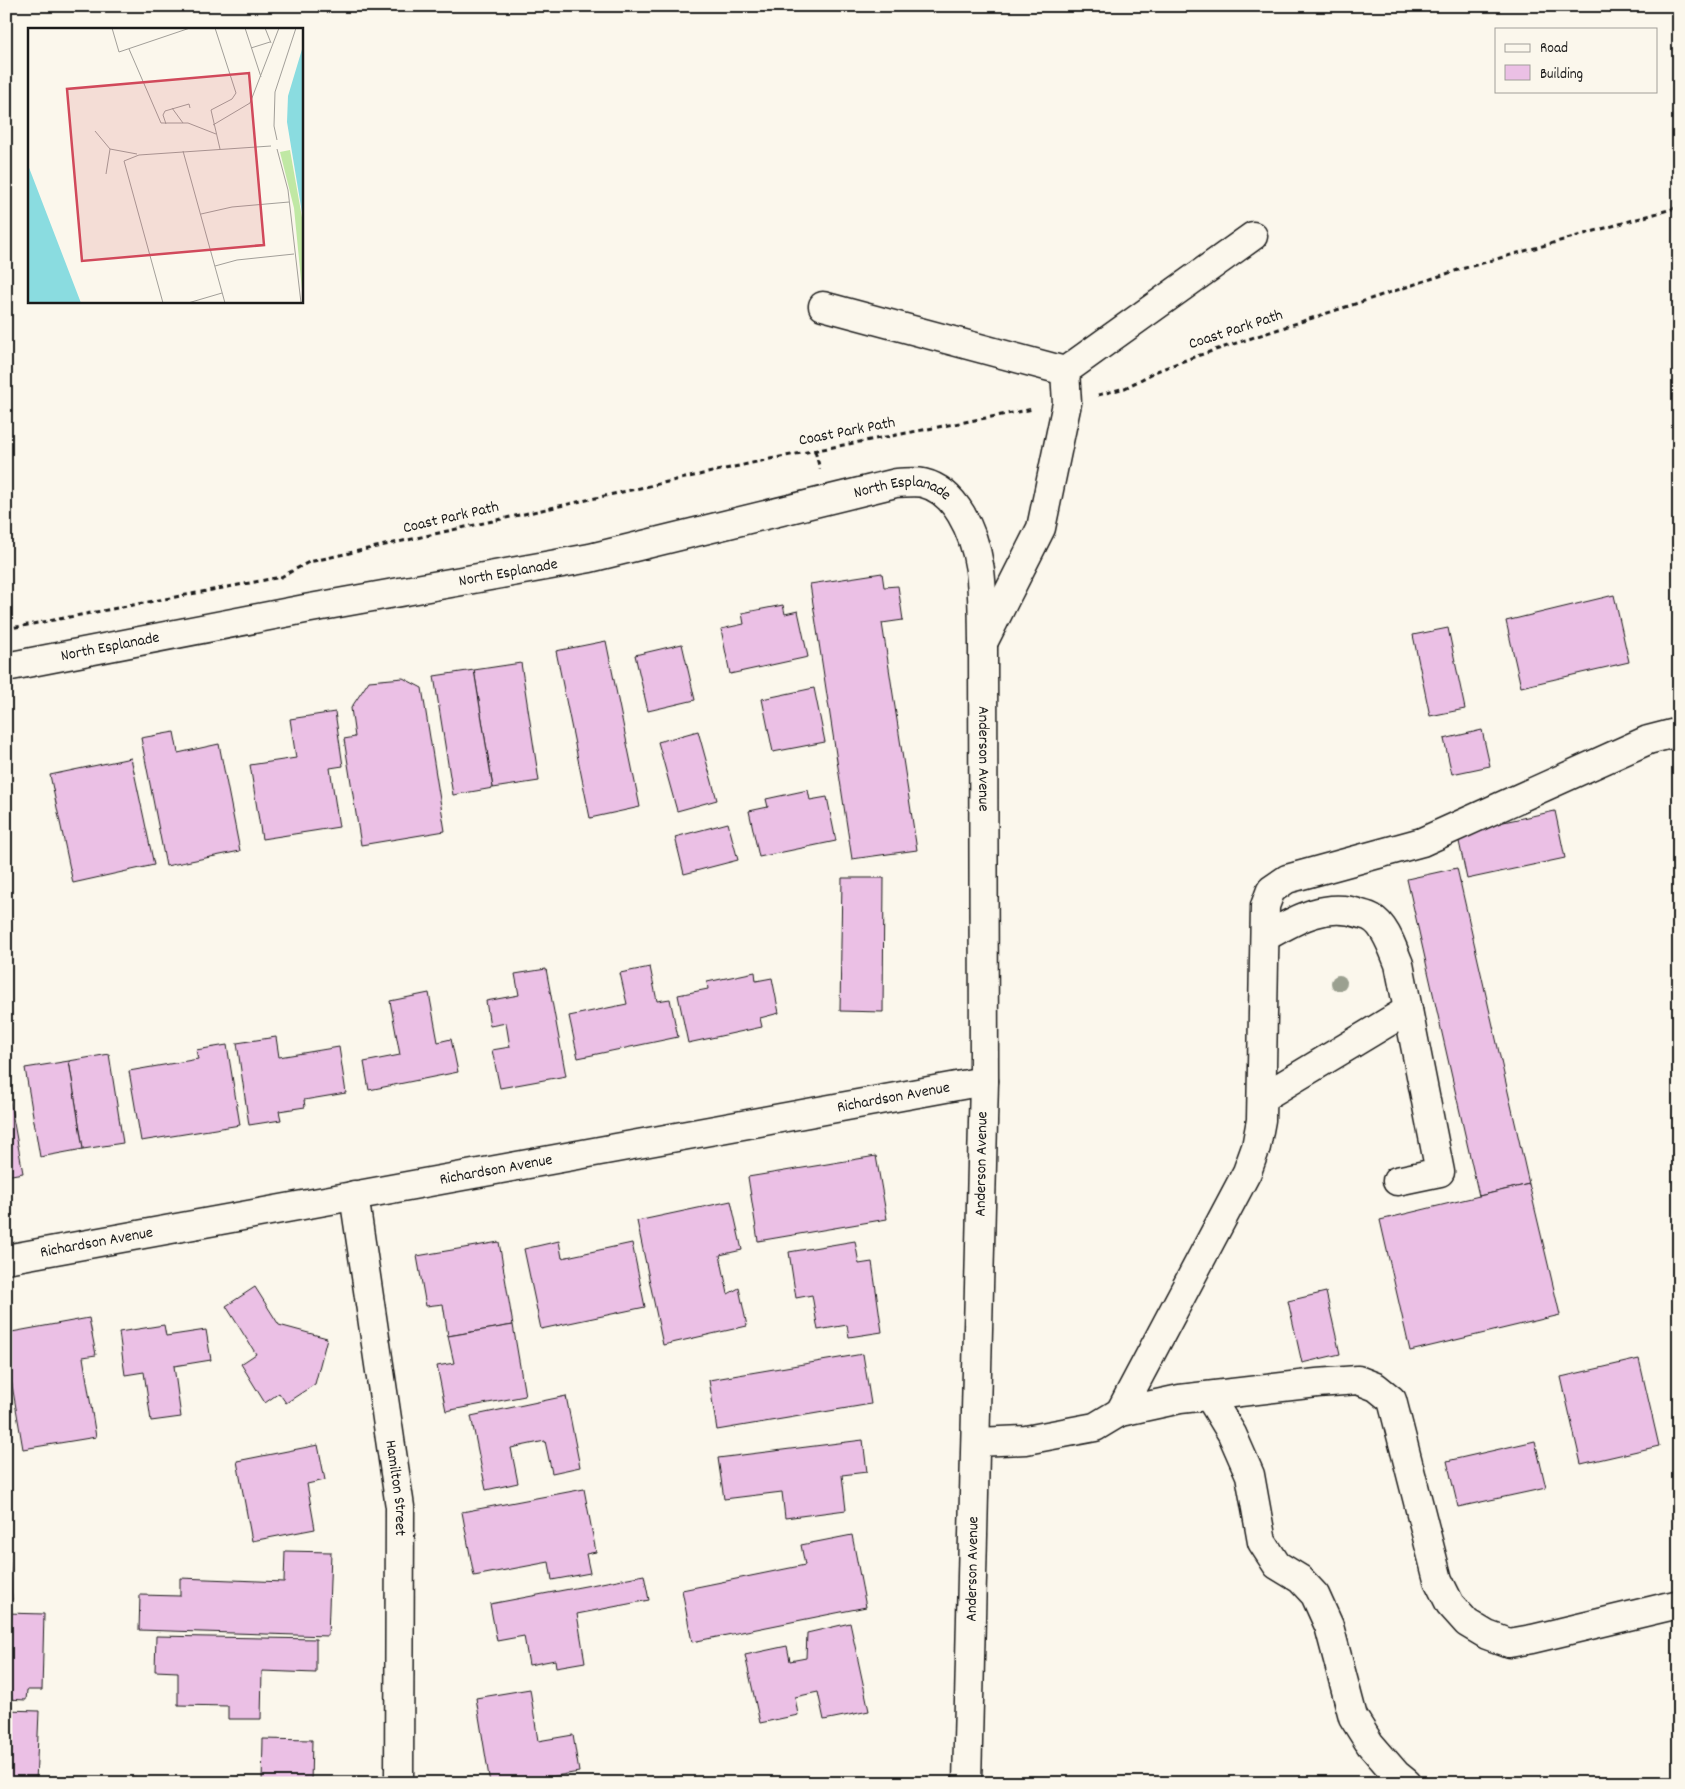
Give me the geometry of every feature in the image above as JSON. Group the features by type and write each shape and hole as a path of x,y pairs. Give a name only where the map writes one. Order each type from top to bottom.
{"street":[{"path":"1064,371 1253,236"},
{"path":"823,306 1064,371"},
{"path":"983,642 1041,528 1067,403 1064,371"},
{"name":"North Esplanade","path":"6,667 305,609 590,558 896,483 922,483 941,490 956,505 968,525 976,546"},
{"name":"Anderson Avenue","path":"967,1783 984,1081 983,642 981,581 976,546"},
{"path":"1120,1412 1247,1172 1256,1147 1262,1120 1265,906 1271,890 1287,879 1422,842 1648,740 1679,732"},
{"path":"1265,938 1297,919 1324,910 1350,909 1373,918 1388,936 1399,964 1440,1172 1397,1181"},
{"path":"1262,1098 1408,1010"},
{"name":"Richardson Avenue","path":"6,1259 984,1081"},
{"name":"Hamilton Street","path":"354,1195 400,1507 399,1783"},
{"path":"976,1442 1026,1440 1095,1427 1120,1412 1180,1399 1358,1380 1376,1387 1392,1400 1438,1580 1450,1604 1467,1623 1487,1635 1509,1643 1679,1604"},
{"path":"1209,1396 1232,1434 1250,1475 1262,1542 1277,1565 1300,1580 1315,1595 1329,1626 1352,1717 1370,1744 1396,1774 1407,1783"}],"path":[{"name":"Coast Park Path","path":"6,629 281,577 309,562 815,451 1067,403 1125,388 1191,358 1458,270 1679,207"},
{"path":"815,451 821,475"}],"building":[{"path":"882,573 884,587 898,586 903,620 882,623 917,850 852,859 810,584"},
{"path":"1614,595 1629,662 1521,687 1506,621"},
{"path":"783,605 785,614 798,611 808,657 730,674 721,629 744,624 742,613"},
{"path":"1448,628 1465,709 1430,716 1413,635"},
{"path":"606,641 640,807 590,818 556,651"},
{"path":"682,644 695,700 648,711 635,655"},
{"path":"521,663 539,781 493,788 474,670"},
{"path":"474,670 493,788 453,795 434,676"},
{"path":"403,678 422,688 445,831 361,845 344,739 355,737 351,708 369,681"},
{"path":"814,688 825,742 773,752 762,699"},
{"path":"335,712 343,766 330,768 339,827 262,839 250,765 296,758 290,719"},
{"path":"1482,730 1490,766 1452,774 1444,739"},
{"path":"698,731 717,800 677,811 658,742"},
{"path":"174,732 178,753 219,744 240,851 166,866 141,738"},
{"path":"131,758 154,865 73,883 50,775"},
{"path":"808,790 810,800 827,797 836,841 759,857 749,811 768,807 766,799"},
{"path":"1555,811 1565,858 1467,879 1457,832"},
{"path":"728,823 738,860 684,874 675,837"},
{"path":"1457,868 1529,1184 1479,1196 1407,879"},
{"path":"842,878 884,878 883,1012 840,1011"},
{"path":"650,967 657,1001 670,999 678,1037 578,1058 569,1016 627,1004 620,973"},
{"path":"546,969 566,1076 500,1088 492,1050 510,1047 506,1023 490,1026 486,1001 519,995 515,974"},
{"path":"755,972 756,981 772,978 779,1013 760,1018 762,1027 688,1043 678,995 708,989 707,982"},
{"path":"429,993 438,1042 451,1039 458,1072 369,1090 364,1062 400,1055 390,1001"},
{"path":"276,1037 279,1057 339,1047 346,1093 304,1100 305,1107 279,1111 281,1120 249,1125 237,1043"},
{"path":"227,1045 240,1125 141,1141 129,1071 198,1059 196,1050"},
{"path":"109,1054 123,1143 83,1149 69,1061"},
{"path":"69,1061 83,1149 40,1157 25,1068"},
{"path":"6,1079 23,1173 6,1176"},
{"path":"876,1156 887,1219 758,1241 748,1177"},
{"path":"1529,1184 1560,1315 1410,1351 1380,1220"},
{"path":"731,1201 742,1250 720,1255 728,1294 739,1288 747,1326 663,1345 637,1221"},
{"path":"559,1241 562,1258 632,1243 645,1307 541,1329 524,1249"},
{"path":"855,1241 859,1264 872,1262 882,1332 849,1337 847,1325 818,1330 812,1295 796,1298 789,1252"},
{"path":"499,1242 513,1325 448,1336 443,1304 426,1306 417,1256"},
{"path":"255,1287 279,1325 327,1338 315,1384 286,1403 279,1393 265,1403 241,1364 256,1354 226,1306"},
{"path":"1326,1292 1340,1354 1302,1363 1288,1301"},
{"path":"89,1318 96,1355 83,1357 96,1437 23,1449 6,1350 6,1333"},
{"path":"164,1325 166,1336 206,1330 211,1360 174,1366 181,1417 151,1421 144,1372 125,1375 119,1332"},
{"path":"513,1325 525,1396 446,1411 437,1366 454,1363 448,1336"},
{"path":"863,1354 871,1404 717,1430 709,1380"},
{"path":"1639,1359 1659,1446 1581,1464 1561,1377"},
{"path":"566,1396 580,1467 552,1473 545,1441 511,1448 518,1483 486,1490 471,1416"},
{"path":"863,1440 867,1472 842,1475 846,1510 785,1518 782,1492 724,1499 718,1458"},
{"path":"1535,1441 1546,1488 1458,1507 1447,1461"},
{"path":"318,1445 325,1480 307,1484 315,1529 252,1541 237,1461"},
{"path":"584,1489 596,1552 586,1554 590,1573 552,1580 549,1562 474,1576 462,1512"},
{"path":"6,1505 12,1600 6,1600"},
{"path":"852,1535 866,1607 692,1642 682,1590 805,1565 801,1545"},
{"path":"285,1551 331,1552 328,1636 139,1630 140,1595 180,1596 180,1578 284,1582"},
{"path":"644,1575 649,1600 577,1614 585,1662 556,1667 555,1660 529,1665 524,1636 497,1641 490,1604"},
{"path":"6,1613 44,1614 42,1690 27,1690 26,1700 6,1699"},
{"path":"850,1623 869,1711 824,1720 818,1692 795,1697 798,1715 760,1723 745,1655 787,1646 790,1661 806,1658 807,1633"},
{"path":"156,1636 316,1639 316,1673 262,1671 261,1719 228,1719 228,1706 178,1705 178,1672 155,1671"},
{"path":"530,1689 538,1741 573,1735 579,1772 515,1783 490,1783 476,1698"},
{"path":"6,1710 39,1711 36,1783 6,1783"},
{"path":"263,1739 312,1740 311,1783 262,1783"}]}
